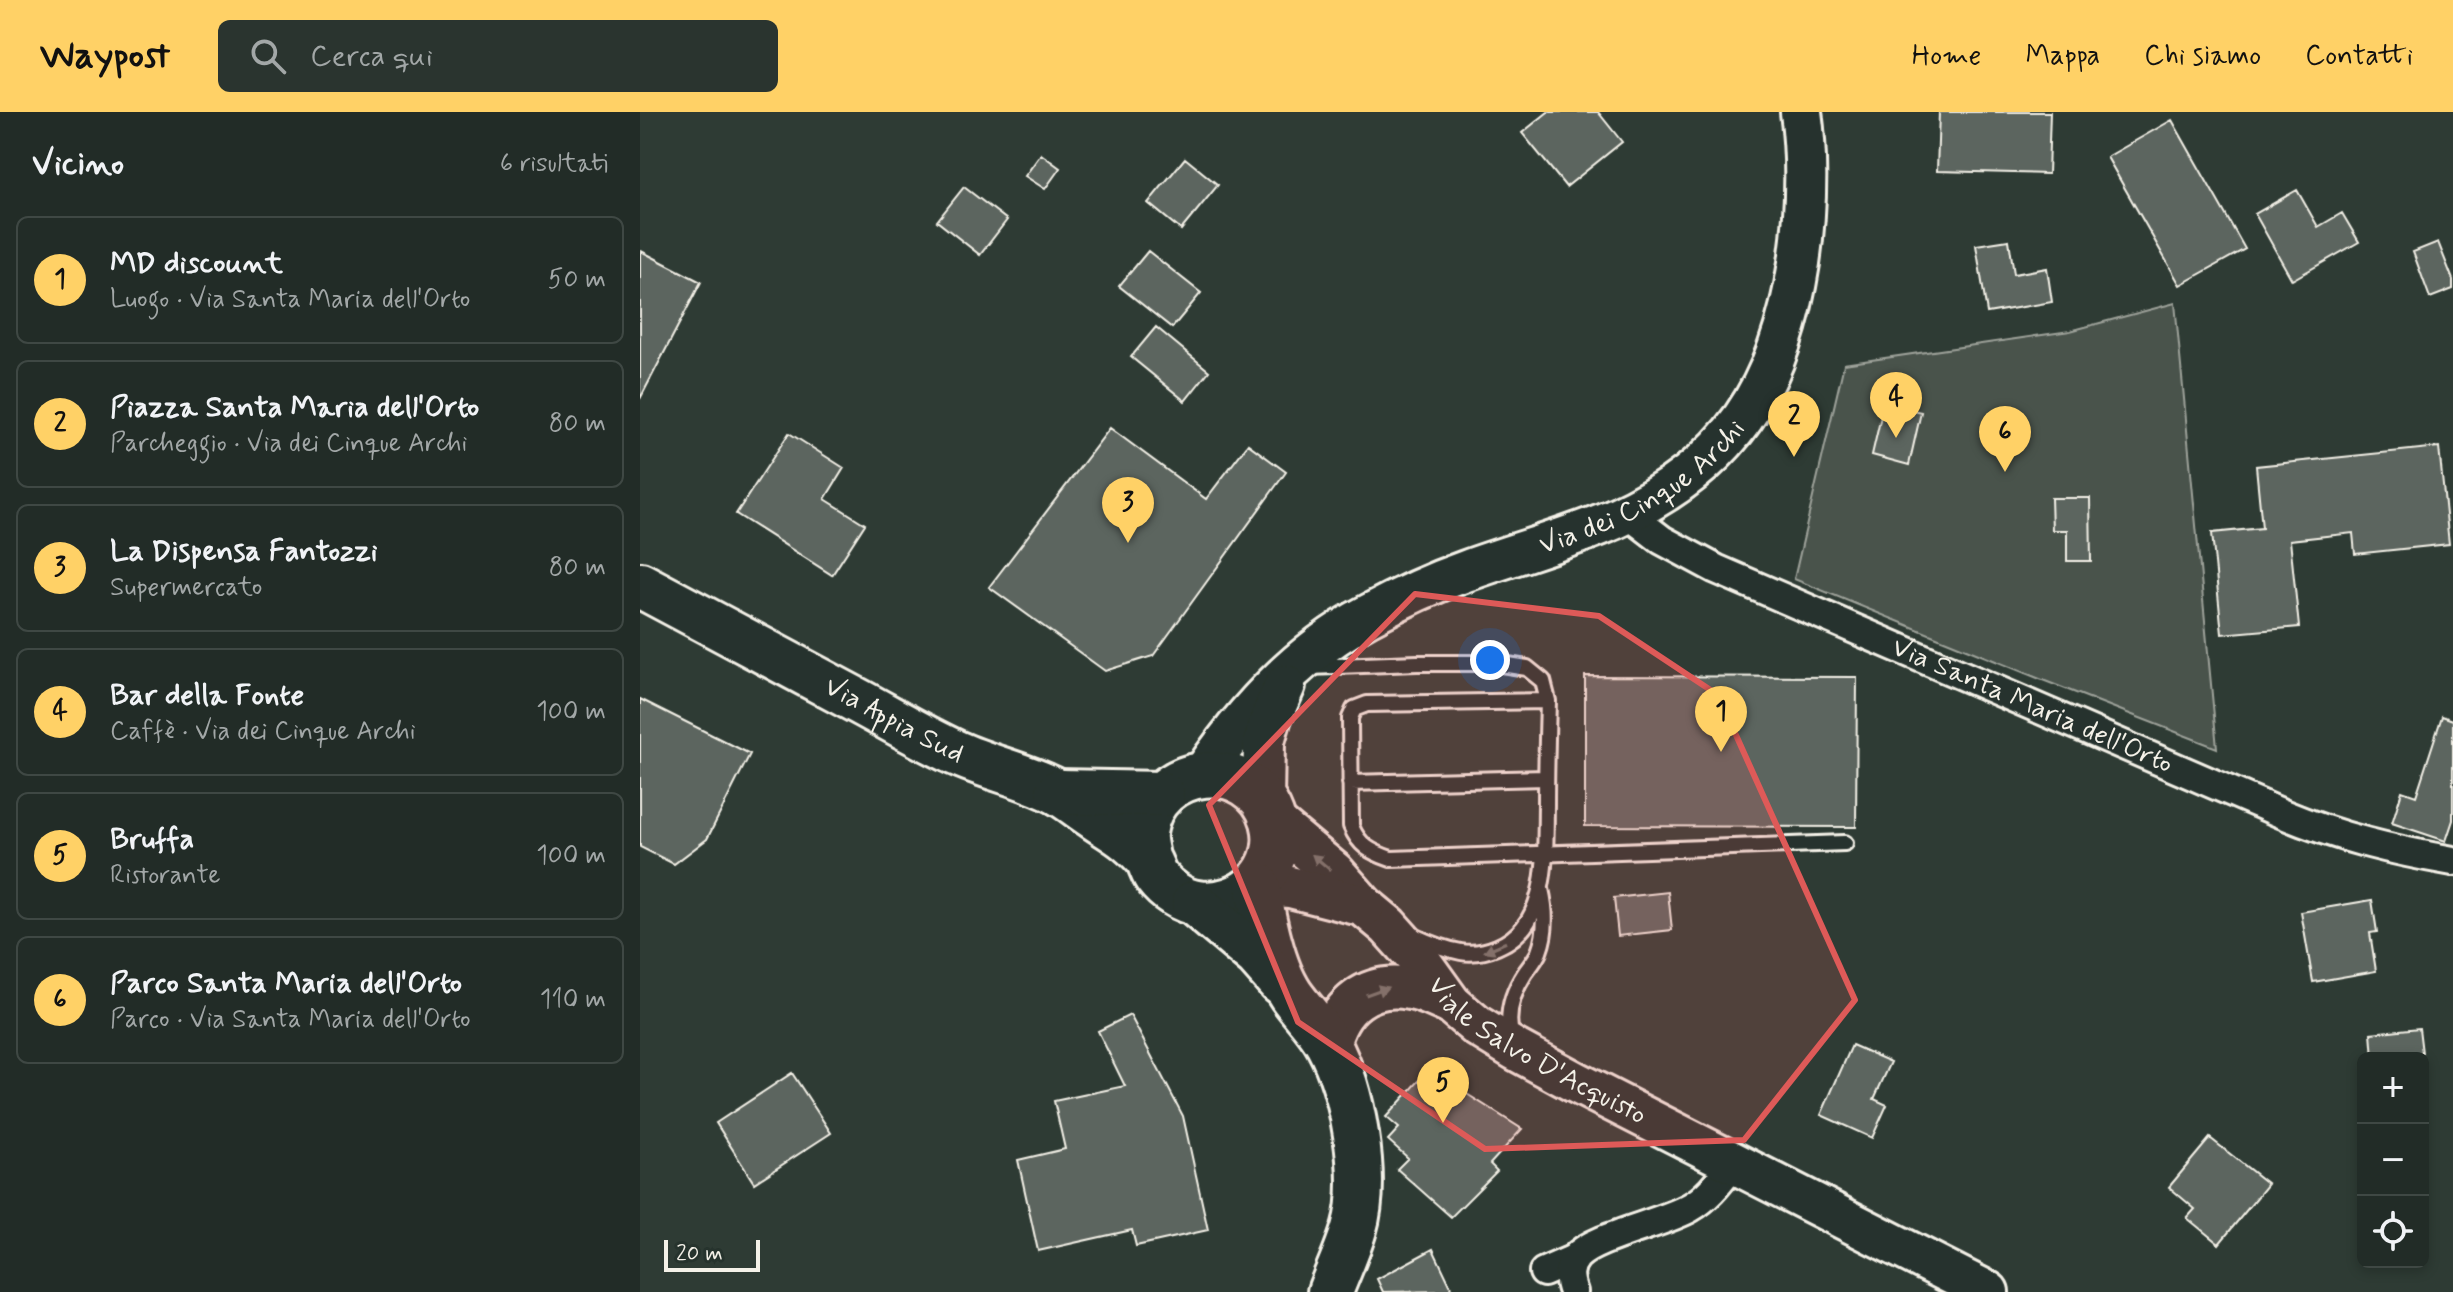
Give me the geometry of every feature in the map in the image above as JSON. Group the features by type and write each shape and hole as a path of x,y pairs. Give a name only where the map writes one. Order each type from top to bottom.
{"main road":[{"name":"Via dei Cinque Archi","path":"1203,774 1250,709 1319,646 1365,617 1462,572 1578,534 1627,513 1675,485 1719,448 1744,418 1767,379 1789,315 1801,247 1805,183 1801,112"},
{"name":"Via Appia Sud","path":"640,585 956,753 1058,792 1128,840 1147,858"},
{"path":"1194,903 1217,904 1238,898 1257,884 1270,866 1275,843 1268,810 1264,741 1271,717 1294,667"},
{"path":"1268,810 1246,784 1225,775 1203,774 1181,780 1162,794 1150,813 1144,835 1147,858 1156,878 1173,894 1194,903 1257,956 1310,1017 1329,1046 1350,1104 1360,1171 1354,1229 1330,1292"},
{"path":"1058,792 1162,794"},
{"name":"Viale Salvo D'Acquisto","path":"1268,810 1334,872 1423,965 1451,1004 1477,1026 1516,1050 1988,1292"},
{"path":"1257,884 1290,887 1376,916"},
{"path":"1257,884 1273,951 1290,994"},
{"path":"1329,1046 1333,1030 1352,1003 1366,993 1387,986 1412,989 1451,1004"}],"street":[{"name":"Via Santa Maria dell'Orto","path":"1627,513 1662,540 1716,569 2283,814 2358,842 2453,861"},
{"path":"1573,1292 1569,1275 1579,1253 1690,1208 1735,1162"},
{"path":"1544,1272 1574,1259"}],"lane":[{"path":"1294,667 1495,663 1527,668 1543,681 1548,701 1545,853 1541,889 1528,921 1517,936 1500,946 1482,952 1463,952 1436,945 1376,916"},
{"path":"1548,701 1367,704 1354,709 1350,718 1350,783 1351,826 1357,839 1370,852 1391,859 1845,843"},
{"path":"1350,783 1546,778"},
{"path":"1516,1050 1509,1029 1509,1007 1516,988 1538,955 1544,936 1546,908 1541,889"}],"highlighted area":[{"path":"1415,594 1599,616 1718,695 1855,1000 1744,1140 1485,1149 1298,1022 1209,805"}],"shaded area":[{"path":"2175,303 2217,748 1794,579 1844,364 2070,331"}],"building":[{"path":"1548,112 1598,112 1622,142 1566,187 1522,133"},
{"path":"1939,112 2050,112 2048,174 1937,171"},
{"path":"2172,120 2245,249 2180,285 2107,157"},
{"path":"1041,154 1060,168 1045,189 1025,176"},
{"path":"1185,158 1218,185 1181,230 1148,203"},
{"path":"964,187 1007,220 980,255 937,221"},
{"path":"2297,190 2318,227 2342,213 2359,242 2292,280 2255,214"},
{"path":"2009,240 2014,274 2047,268 2052,302 1987,313 1976,245"},
{"path":"2438,242 2453,280 2453,289 2430,298 2413,252"},
{"path":"641,251 701,282 640,399 640,254"},
{"path":"1148,251 1201,293 1172,328 1119,286"},
{"path":"1156,327 1209,371 1185,401 1131,357"},
{"path":"1900,407 1921,412 1909,465 1872,455 1881,416 1897,420"},
{"path":"1110,428 1206,499 1248,444 1286,472 1153,656 1105,671 989,587"},
{"path":"789,433 844,468 825,499 865,524 832,575 736,514"},
{"path":"2439,447 2449,544 2355,554 2353,533 2290,540 2299,627 2222,634 2212,533 2262,528 2256,466"},
{"path":"2051,498 2090,498 2091,561 2067,561 2067,530 2052,530"},
{"path":"1585,676 1857,677 1856,827 1585,826"},
{"path":"640,699 750,754 707,839 674,864 640,847"},
{"path":"2442,716 2453,720 2453,820 2446,841 2392,823 2402,791 2416,796"},
{"path":"1668,892 1672,930 1618,936 1614,898"},
{"path":"2372,900 2377,932 2370,933 2376,971 2313,982 2301,912"},
{"path":"1130,1015 1183,1116 1208,1230 1136,1246 1132,1230 1038,1251 1018,1160 1065,1149 1054,1101 1125,1086 1098,1031"},
{"path":"2419,1028 2422,1052 2373,1052 2371,1033"},
{"path":"1852,1045 1891,1062 1874,1099 1887,1105 1872,1138 1821,1115"},
{"path":"1429,1070 1522,1129 1490,1164 1497,1171 1451,1217 1397,1169 1408,1158 1388,1140 1399,1128 1386,1117"},
{"path":"792,1073 831,1133 754,1183 716,1123"},
{"path":"2210,1138 2268,1184 2219,1244 2187,1218 2195,1209 2169,1187"},
{"path":"1433,1249 1453,1291 1383,1292 1377,1279"}],"place":[{"name":"Bar della Fonte","path":"1896,438"},
{"name":"Piazza Santa Maria dell'Orto","path":"1794,457"},
{"name":"Parco Santa Maria dell'Orto","path":"2005,472"},
{"name":"La Dispensa Fantozzi","path":"1128,543"},
{"name":"MD discount","path":"1721,752"},
{"name":"Bruffa","path":"1443,1123"}]}
